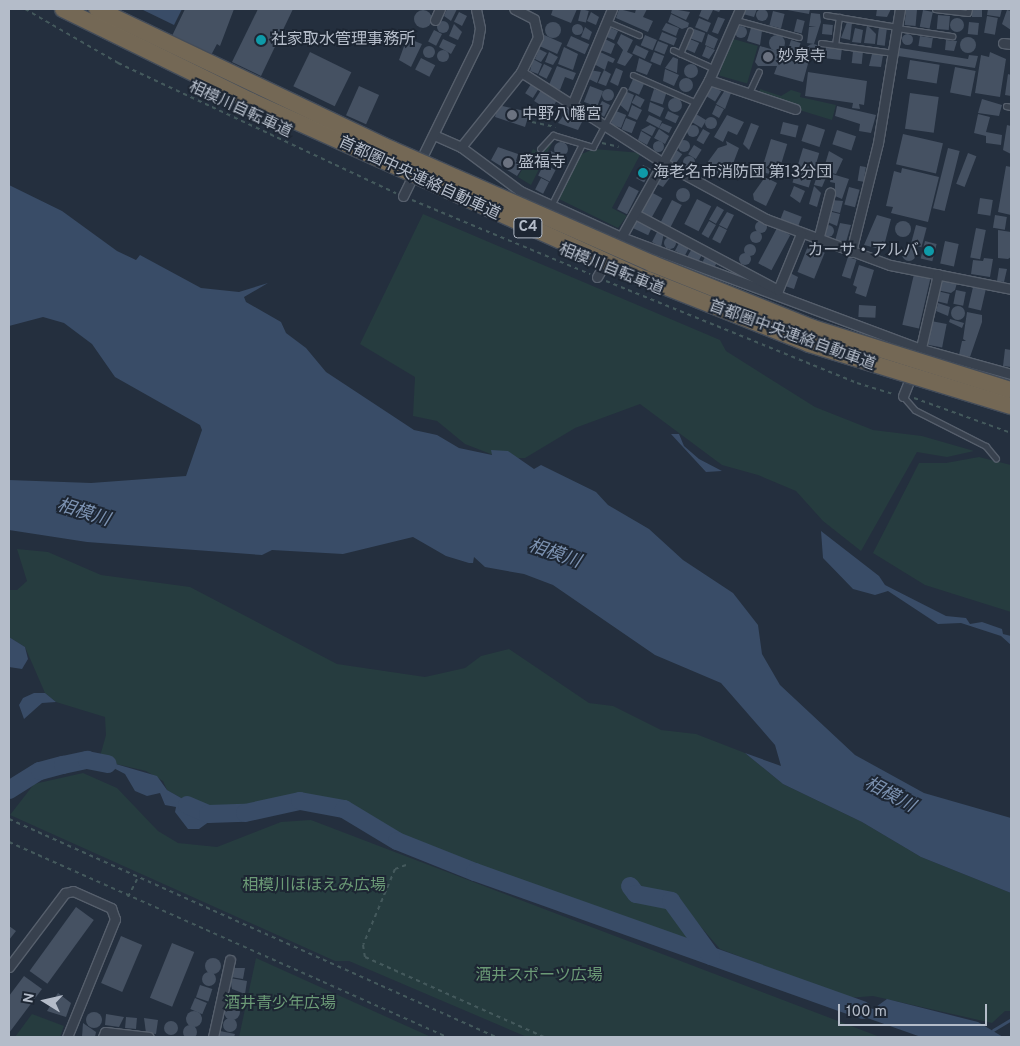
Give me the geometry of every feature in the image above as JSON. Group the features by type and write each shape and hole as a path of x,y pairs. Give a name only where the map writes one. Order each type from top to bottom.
{"highway":[{"name":"首都圏中央連絡自動車道","path":"63,9 260,105 646,280 819,347 1011,406"},
{"name":"首都圏中央連絡自動車道","path":"97,9 408,157 696,282 889,354 1011,390"}],"street":[{"path":"435,20 440,9"},
{"path":"403,196 477,44 480,28 476,9"},
{"path":"461,148 521,72 539,31 534,18 514,9"},
{"path":"572,105 612,9"},
{"path":"597,277 635,214 662,162 715,70 740,9"},
{"path":"851,252 878,143 900,9"},
{"path":"521,72 662,162 766,219 851,252 1011,290"},
{"path":"709,80 795,109"},
{"path":"434,135 461,148 520,190 621,237 921,349 1011,374"},
{"path":"818,240 830,193"},
{"path":"635,214 778,290 801,234"},
{"path":"903,396 921,349 938,274"},
{"path":"9,967 65,893 72,891 111,908 115,919 68,1037"},
{"path":"212,1037 230,960"},
{"path":"102,1037 105,1032 149,1037"}],"lane":[{"path":"935,9 968,13 968,9"},
{"path":"826,15 952,36"},
{"path":"835,45 839,18"},
{"path":"736,20 798,37"},
{"path":"606,21 639,35"},
{"path":"680,54 690,31"},
{"path":"821,43 893,53"},
{"path":"673,50 715,70"},
{"path":"748,94 759,72"},
{"path":"633,75 697,102"},
{"path":"540,149 553,135 581,146 593,147 606,126 623,91"},
{"path":"552,204 581,146"},
{"path":"903,396 915,410 986,446 996,458"}],"path":[{"name":"相模川自転車道","path":"24,9 118,64 403,196 857,383 903,396 1011,433"},
{"path":"9,819 137,878 496,1037"},
{"path":"9,842 128,897 447,1037"},
{"path":"406,864 395,869 363,945 365,957 544,1037"},
{"path":"128,897 137,878"},
{"path":"531,1037 533,1032"}],"green space":[{"path":"730,38 758,46 747,83 719,75"},
{"path":"760,89 781,96 791,90 801,93 800,97 836,105 832,120 796,109 797,104 759,93"},
{"path":"547,140 552,143 531,185 518,177 533,149 540,153"},
{"path":"594,149 641,153 612,208 627,216 618,228 557,198 579,155"},
{"path":"423,214 720,340 726,351 815,407 873,430 922,436 974,451 947,457 917,452 861,551 823,521 796,491 758,475 722,465 640,404 575,428 525,458 501,458 465,444 437,421 413,416 415,377 360,344"},
{"path":"979,457 1011,465 1011,612 925,585 873,553 919,463 946,463"},
{"path":"17,549 48,552 101,575 190,587 337,664 425,677 465,668 481,656 509,649 589,703 613,706 661,730 696,734 745,753 783,784 862,822 921,857 1011,893 1011,1011 1005,1011 992,1023 873,996 848,998 720,949 676,898 639,892 630,886 625,889 652,902 670,905 699,946 687,947 460,863 385,834 350,814 306,808 251,817 244,807 228,805 206,812 167,790 163,781 146,771 99,760 106,735 105,717 56,702 45,693 25,647 9,637 9,590 17,590 27,581"},
{"path":"83,773 117,788 158,831 178,843 217,847 281,822 311,820 880,1037 527,1037 349,961 335,961 10,815 34,784"},
{"name":"酒井青少年広場","path":"256,958 431,1037 239,1037"},
{"path":"32,1014 64,1026 60,1037 15,1037"}],"water":[{"path":"141,9 182,9 174,25"},
{"name":"相模川","path":"9,185 62,211 117,251 136,260 140,255 201,288 239,292 268,283 244,297 246,302 281,322 286,333 306,348 326,372 414,430 437,435 459,448 492,455 491,450 508,451 534,469 541,465 596,492 608,505 649,529 683,560 733,593 758,625 762,654 780,685 855,755 924,793 1011,818 1011,893 921,857 862,822 783,784 745,753 781,766 775,745 721,683 655,655 553,585 524,574 485,567 474,557 473,563 469,563 446,556 413,537 343,554 272,550 262,555 87,542 9,530 9,480 91,483 186,476 202,430 200,425 115,377 92,344 64,323 43,317 9,326"},
{"path":"671,434 679,434 684,446 699,459 722,471 706,472"},
{"path":"821,531 879,576 885,585 946,616 966,618 970,624 982,622 1002,629 1003,634 1011,636 1011,645 1001,636 961,623 938,624 888,591 875,595 853,589 823,558"},
{"path":"9,637 25,647 28,659 22,669 9,667"},
{"path":"34,693 45,693 56,702 42,703 24,719 19,705 23,698"},
{"path":"95,758 157,776 167,790 206,812 210,821 199,829 188,829 175,812 176,807 165,805 160,793 147,796 135,791 125,774 102,762 86,763"},
{"path":"887,999 978,1022 1003,1037 921,1037 839,1008 844,1001 873,1009"}],"building":[{"path":"185,9 234,9 220,46 217,44 209,59 170,40"},
{"name":"社家取水管理事務所","path":"258,9 293,9 261,76 232,62"},
{"path":"447,9 457,9 451,21 444,16"},
{"path":"553,9 577,9 571,23 551,15"},
{"path":"581,9 589,11 586,23 578,21"},
{"path":"619,9 635,13 636,9 647,9 643,17 653,21 648,32 616,18"},
{"path":"672,9 690,12 686,20 671,13"},
{"path":"702,9 721,9 719,12 713,10 708,20 699,16"},
{"path":"744,9 757,9 754,17 743,14"},
{"path":"760,9 764,9 768,15 764,21 760,21 756,17 756,13"},
{"path":"782,9 810,9 809,14"},
{"path":"877,9 891,9 887,17 876,16"},
{"path":"906,9 917,10 916,26 905,25"},
{"path":"972,9 982,9 982,17 972,17"},
{"path":"988,9 1002,9 1000,17 987,15"},
{"path":"423,10 429,13 432,19 429,25 423,28 417,25 414,19 417,13"},
{"path":"923,10 933,12 930,29 920,27"},
{"path":"1007,10 1011,11 1011,30 1002,24"},
{"path":"773,11 785,14 781,28 769,26"},
{"path":"459,12 467,16 462,26 454,22"},
{"path":"591,12 599,17 596,25 587,21"},
{"path":"811,13 820,14 821,22 814,44 807,43 809,27 816,27 809,26"},
{"path":"671,14 689,23 688,27 682,29 668,22"},
{"path":"938,15 950,16 949,30 937,29"},
{"path":"987,16 998,18 995,35 984,33"},
{"path":"718,17 725,19 718,34 712,32"},
{"path":"699,18 711,23 707,32 695,27"},
{"path":"957,18 962,20 964,25 962,30 957,32 952,30 950,25 952,20"},
{"path":"797,19 805,21 802,34 794,32"},
{"path":"441,21 445,21 449,27 445,33 441,33 437,29 437,25"},
{"path":"553,22 559,24 561,30 559,36 553,38 547,36 545,30 547,24"},
{"path":"847,22 852,23 850,40 841,38"},
{"path":"969,22 979,23 978,35 968,34"},
{"path":"666,23 679,28 676,36 662,30"},
{"path":"454,24 462,32 458,40 449,36"},
{"path":"575,24 579,24 582,29 581,33 575,34 572,31 572,27"},
{"path":"823,24 833,25 832,35 822,34"},
{"path":"867,25 876,34 875,44 864,43"},
{"path":"607,26 618,31 614,40 604,36"},
{"path":"743,26 746,27 746,37 739,38 736,37 735,30 736,27"},
{"path":"585,27 592,32 589,40 581,37"},
{"path":"879,27 887,28 885,46 877,45"},
{"path":"751,28 762,31 760,45 747,41"},
{"path":"855,28 863,30 861,43 852,42"},
{"path":"694,29 705,33 702,43 691,38"},
{"path":"434,30 442,34 436,46 428,42"},
{"path":"662,32 677,38 674,45 659,39"},
{"path":"907,33 913,39 907,45 901,39"},
{"path":"542,34 562,43 557,54 537,45"},
{"path":"621,34 633,40 627,52 633,55 625,66 617,63 623,50 617,43"},
{"path":"708,34 718,39 714,49 705,45"},
{"path":"645,35 657,40 653,50 641,45"},
{"path":"777,35 783,37 785,43 783,49 777,51 771,49 769,43 771,37"},
{"path":"571,36 589,44 585,54 567,46"},
{"path":"920,36 933,38 931,48 918,46"},
{"path":"965,37 971,37 976,42 974,51 965,53 960,48 960,42"},
{"path":"407,38 422,44 411,67 399,60"},
{"path":"603,38 615,44 611,54 598,49"},
{"path":"443,39 456,45 451,54 439,47"},
{"path":"690,39 699,43 695,53 686,49"},
{"path":"791,40 801,43 796,56 787,53"},
{"path":"946,40 957,41 954,51 945,50"},
{"path":"658,41 668,45 664,54 654,50"},
{"path":"810,44 816,44 820,51 816,58 810,58 806,54 806,48"},
{"path":"636,45 649,51 645,59 632,53"},
{"path":"427,46 431,46 435,52 431,58 427,58 423,54 423,50"},
{"path":"706,46 715,50 709,59 702,56"},
{"path":"760,46 781,52 778,61 782,63 784,56 809,60 803,82 774,74 777,66 758,66 755,62"},
{"path":"564,47 578,54 573,70 558,64"},
{"path":"825,47 842,49 841,60 824,58"},
{"path":"900,48 968,59 969,55 978,56 975,68 898,56"},
{"path":"539,49 547,53 541,62 535,59"},
{"path":"445,50 448,51 448,61 441,62 438,61 437,54 438,51"},
{"path":"598,51 615,59 613,63 608,61 605,70 592,63"},
{"path":"853,51 863,52 862,64 852,63"},
{"path":"310,52 351,72 335,106 293,86"},
{"path":"549,52 558,57 553,65 545,62"},
{"path":"654,52 664,56 660,65 650,61"},
{"path":"990,52 1006,59 1000,97 975,93 981,55 989,57"},
{"path":"872,54 883,55 881,67 869,66"},
{"path":"673,57 678,59 677,73 665,68"},
{"path":"421,58 435,65 429,77 415,70"},
{"path":"639,58 652,64 647,75 636,71"},
{"path":"533,59 542,64 538,74 530,71"},
{"path":"910,60 940,65 937,83 907,79"},
{"path":"544,64 552,68 547,79 539,75"},
{"path":"688,64 694,64 698,71 694,78 688,78 684,74 684,68"},
{"path":"557,66 576,73 573,80 565,77 560,90 549,85"},
{"path":"955,67 976,71 971,97 950,93"},
{"path":"616,68 623,71 618,86 610,82"},
{"path":"665,69 679,75 674,86 663,81"},
{"path":"590,70 601,72 597,83 587,78"},
{"path":"604,70 611,74 606,86 598,83"},
{"path":"808,72 867,81 864,105 859,104 860,109 852,108 853,103 805,96"},
{"path":"1008,74 1011,75 1011,96 1005,95"},
{"path":"683,78 689,78 693,85 689,92 683,92 679,88 679,82"},
{"path":"633,79 644,84 639,95 628,90"},
{"path":"531,84 539,89 533,98 525,93"},
{"path":"711,85 721,91 715,101 705,95"},
{"path":"359,86 379,95 366,124 346,115"},
{"path":"590,86 603,91 597,107 584,102"},
{"path":"608,89 614,95 608,101 602,95"},
{"path":"654,89 666,93 663,104 650,100"},
{"path":"541,90 557,100 550,111 534,101"},
{"path":"725,90 731,93 725,109 716,104"},
{"path":"625,91 634,95 628,112 619,104"},
{"path":"910,93 939,97 934,133 905,129"},
{"path":"636,95 645,100 640,108 632,103"},
{"path":"672,98 678,98 682,105 678,112 672,112 668,108 668,102"},
{"path":"982,99 1002,105 999,116 978,113"},
{"path":"602,101 610,105 604,117 596,113"},
{"path":"650,102 664,108 660,117 648,111"},
{"name":"中野八幡宮","path":"498,105 525,111 529,114 525,127 495,117"},
{"path":"632,105 642,110 637,120 628,116"},
{"path":"716,105 724,109 719,118 712,114"},
{"path":"837,106 876,115 871,133 859,131 860,124 835,116"},
{"path":"568,109 584,118 578,130 558,123"},
{"path":"616,111 626,115 621,128 611,124"},
{"path":"668,111 679,116 676,123 665,118"},
{"path":"696,114 706,120 702,128 691,122"},
{"path":"978,114 990,117 986,132 1002,135 1001,145 986,143 986,136 974,133"},
{"path":"649,115 662,121 659,128 646,121"},
{"path":"727,115 744,122 737,135 728,131 723,142 714,137"},
{"path":"709,117 713,117 717,123 713,129 709,129 705,125 705,121"},
{"path":"626,118 636,122 632,133 622,129"},
{"path":"783,122 799,126 796,138 780,134"},
{"path":"662,123 672,127 669,133 659,128"},
{"path":"751,123 759,126 749,150 743,144"},
{"path":"807,124 825,130 820,147 801,141"},
{"path":"650,125 656,128 652,136 641,130"},
{"path":"691,125 695,125 699,131 695,137 691,137 687,133 687,129"},
{"path":"1007,125 1011,126 1011,154 1003,150"},
{"path":"659,129 669,136 665,144 654,138"},
{"path":"703,129 710,133 703,144 696,140"},
{"path":"837,130 856,136 851,150 832,144"},
{"path":"641,131 651,137 647,145 638,140"},
{"path":"903,134 943,143 936,173 896,164"},
{"path":"771,139 787,144 777,176 761,172"},
{"path":"658,140 664,146 658,152 652,146"},
{"path":"686,140 689,141 689,151 682,152 679,151 678,144 679,141"},
{"path":"726,141 739,148 731,169 728,173 721,170 722,165 716,176 706,172 707,163 718,148 727,145"},
{"path":"561,142 566,144 568,149 566,154 561,156 556,154 554,149 556,144"},
{"path":"694,145 702,150 696,159 688,154"},
{"name":"盛福寺","path":"498,147 518,154 516,161 524,165 517,176 491,160"},
{"path":"803,148 819,153 809,187 792,182"},
{"path":"948,148 960,151 945,211 933,208"},
{"path":"675,149 682,154 675,164 668,159"},
{"path":"551,151 565,159 558,168 546,162"},
{"path":"829,151 843,159 836,174 823,171"},
{"path":"968,153 976,156 965,187 956,184"},
{"path":"687,156 691,156 695,162 691,168 687,168 683,164 683,160"},
{"path":"544,164 556,170 550,181 538,176"},
{"name":"海老名市消防団 第13分団","path":"643,165 651,169 644,182 636,178"},
{"path":"860,166 866,167 864,182 858,181"},
{"path":"1006,166 1011,167 1011,215 998,212"},
{"path":"902,168 939,177 928,222 891,213 893,207 886,206 894,171 901,173"},
{"path":"662,170 672,175 663,187 655,183"},
{"path":"819,170 828,173 822,187 814,185"},
{"path":"832,174 849,179 842,199 835,196 835,183 830,182"},
{"path":"765,177 777,183 766,206 754,200 753,194"},
{"path":"541,178 549,182 543,194 535,190"},
{"path":"629,186 639,191 627,214 617,209"},
{"path":"794,186 805,191 800,203 790,196"},
{"path":"814,186 821,193 817,207 809,204"},
{"path":"849,187 860,190 855,207 844,204"},
{"path":"680,188 686,188 690,195 686,202 680,202 676,198 676,192"},
{"path":"651,192 662,198 652,218 640,211"},
{"path":"980,198 993,200 990,216 977,214"},
{"path":"697,199 711,206 699,231 684,224"},
{"path":"672,200 682,205 670,227 661,222"},
{"path":"831,200 843,201 840,213 828,210"},
{"path":"717,206 724,210 716,224 709,220"},
{"path":"784,210 802,217 798,227 780,220"},
{"path":"828,211 840,214 837,226 825,221"},
{"path":"727,212 734,215 727,229 719,225"},
{"path":"877,215 891,219 885,242 882,241 880,249 864,245"},
{"path":"995,215 1007,217 1005,230 993,228"},
{"path":"637,219 652,226 648,235 633,228"},
{"path":"709,221 716,225 708,238 702,234"},
{"path":"763,221 766,222 766,232 759,233 756,232 755,225 756,222"},
{"path":"903,221 909,223 911,229 909,235 903,237 897,235 895,229 897,223"},
{"path":"840,223 851,225 846,242 835,241"},
{"path":"826,225 830,225 834,231 830,237 826,237 822,233 822,229"},
{"path":"916,225 927,228 921,247 911,244"},
{"path":"719,226 727,230 720,243 712,239"},
{"path":"777,228 790,235 771,270 758,263"},
{"path":"976,228 986,230 980,259 970,257"},
{"path":"658,230 664,233 661,247 652,242"},
{"path":"998,230 1011,232 1011,257 1008,259 998,258"},
{"path":"758,231 761,232 761,242 754,243 751,242 750,235 751,232"},
{"path":"668,237 672,237 676,243 672,249 668,249 664,245 664,241"},
{"path":"680,241 690,246 685,256 675,251"},
{"name":"カーサ・アルバ","path":"925,241 937,244 932,261 921,258"},
{"path":"945,241 959,244 954,266 940,263"},
{"path":"752,244 755,245 755,255 748,256 745,255 744,248 745,245"},
{"path":"808,246 825,253 814,279 798,272"},
{"path":"693,247 703,253 698,262 687,257"},
{"path":"909,247 914,249 916,254 914,259 909,261 904,259 902,254 904,249"},
{"path":"747,253 750,254 750,264 743,265 740,264 739,257 740,254"},
{"path":"706,255 718,261 714,268 702,262"},
{"path":"848,257 857,260 850,279 842,276"},
{"path":"984,258 993,259 990,277 971,274 973,260 983,261"},
{"path":"859,265 874,270 866,297 855,293 857,287 853,285"},
{"path":"999,268 1007,269 1004,282 997,281"},
{"path":"790,273 798,277 794,289 785,286"},
{"path":"914,274 931,278 919,328 902,325"},
{"path":"943,281 957,283 955,290 951,293 937,290"},
{"path":"973,287 986,290 981,310 968,307"},
{"path":"956,290 966,292 963,306 953,304"},
{"path":"937,291 950,294 947,304 935,301"},
{"path":"938,303 950,307 948,316 936,311"},
{"path":"859,305 876,306 875,318 858,317"},
{"path":"955,306 961,306 965,313 961,320 955,320 951,316 951,310"},
{"path":"967,312 982,315 982,322 970,357 959,355 962,341 966,341 963,339"},
{"path":"950,319 964,323 962,328 949,322"},
{"path":"931,321 947,324 942,348 926,345"},
{"path":"1005,349 1011,350 1011,367 1003,366"},
{"path":"76,907 94,920 47,984 30,971"},
{"path":"9,926 16,931 9,940"},
{"path":"121,936 142,945 122,992 101,983"},
{"path":"172,943 194,952 172,1007 150,998"},
{"path":"213,958 221,966 213,974 205,966"},
{"path":"233,968 245,968 243,979 231,977"},
{"path":"206,972 212,972 216,979 212,986 206,986 202,982 202,976"},
{"path":"24,976 42,989 9,1033 9,996"},
{"path":"230,978 247,981 245,994 232,989"},
{"path":"200,985 212,989 208,1001 196,997"},
{"path":"58,993 71,1003 66,1017 47,1011"},
{"path":"231,993 245,996 243,1006 231,1003"},
{"path":"195,998 207,1003 202,1014 190,1009"},
{"path":"232,1004 238,1006 240,1012 238,1018 232,1020 226,1018 224,1012 226,1006"},
{"path":"194,1011 202,1019 194,1027 186,1019"},
{"path":"94,1012 100,1014 102,1020 100,1026 94,1028 88,1026 86,1020 88,1014"},
{"path":"106,1014 124,1017 119,1027 105,1025"},
{"path":"126,1017 137,1018 136,1029 125,1028"},
{"path":"144,1018 158,1020 156,1034 146,1033"},
{"path":"227,1018 233,1018 237,1025 233,1032 227,1032 223,1028 223,1022"},
{"path":"168,1021 174,1021 178,1028 174,1035 168,1035 164,1031 164,1025"},
{"path":"83,1023 96,1032 95,1037 82,1037"},
{"path":"190,1025 195,1027 197,1032 195,1037 190,1039 185,1037 183,1032 185,1027"},
{"path":"220,1031 235,1034 234,1037 219,1037"}],"waterway":[{"path":"9,790 40,771 87,760 108,764"},
{"path":"187,805 208,814 245,813 300,801 344,809 397,841 475,872 862,1010"},
{"path":"630,886 636,894 671,901 711,956"},
{"path":"993,1030 1011,1019"}],"place":[{"name":"社家取水管理事務所","path":"261,40"},
{"name":"妙泉寺","path":"768,57"},
{"name":"中野八幡宮","path":"512,115"},
{"name":"盛福寺","path":"508,163"},
{"name":"海老名市消防団 第13分団","path":"643,173"},
{"name":"カーサ・アルバ","path":"929,251"}],"park label":[{"name":"相模川ほほえみ広場","path":"314,886"},
{"name":"酒井スポーツ広場","path":"539,976"}]}
